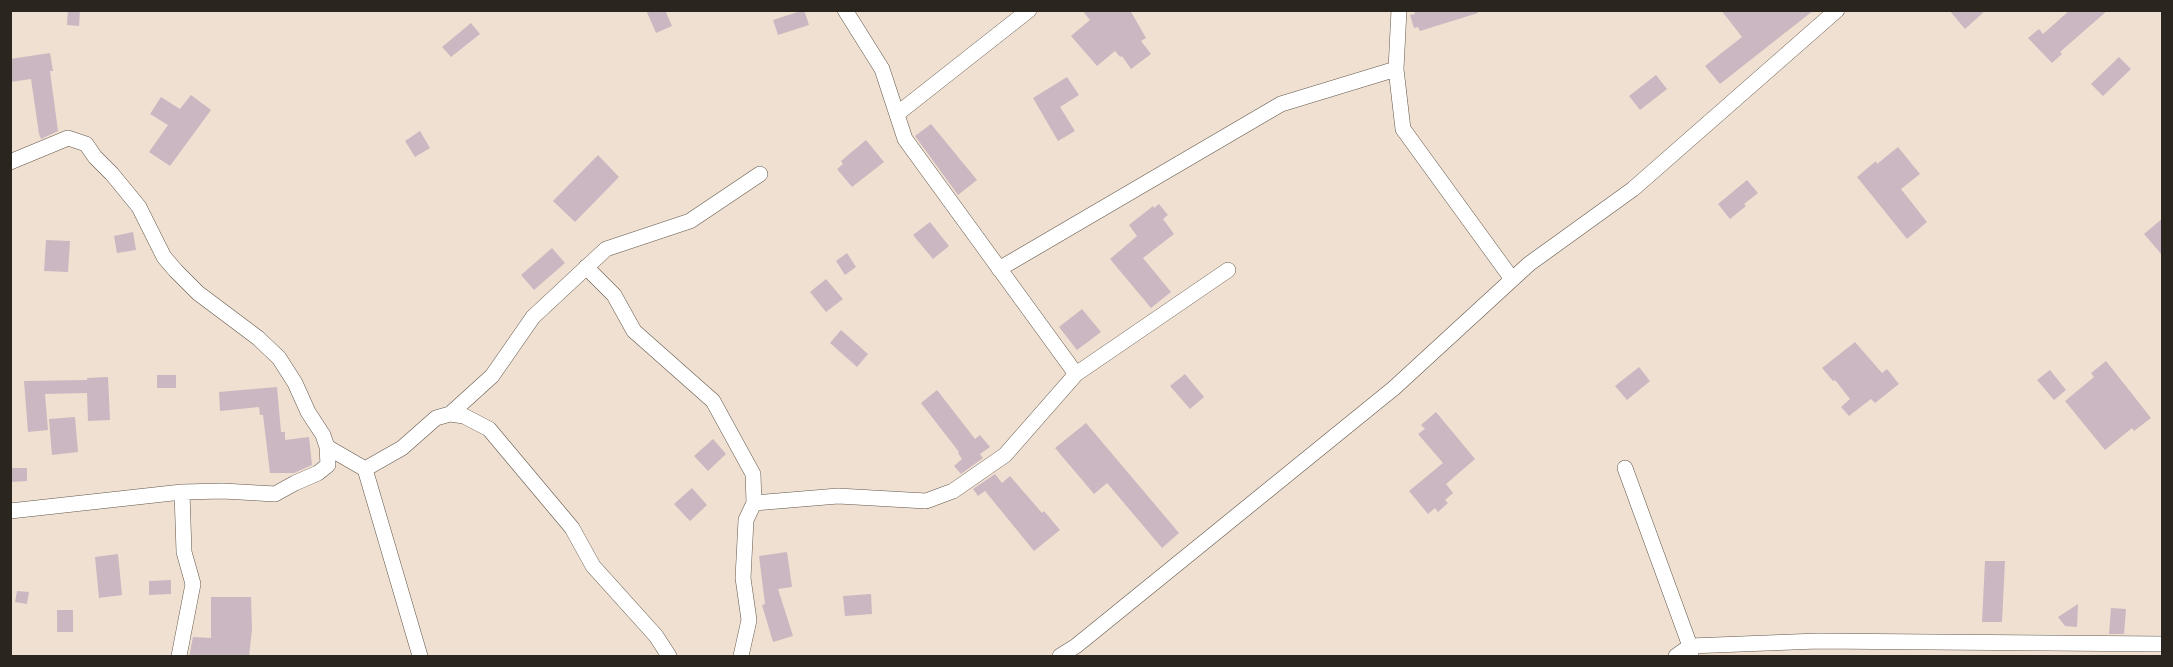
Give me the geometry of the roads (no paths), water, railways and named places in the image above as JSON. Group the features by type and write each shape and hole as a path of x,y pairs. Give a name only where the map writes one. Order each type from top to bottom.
{"street":[{"path":"845,10 882,69 905,139 1076,374"},
{"path":"897,114 1029,10"},
{"path":"1400,10 1396,69 1403,129 1512,279"},
{"path":"1060,657 1086,639 1394,388 1529,264 1633,189 1837,10"},
{"path":"999,269 1281,105 1396,69"},
{"path":"10,162 68,138 86,144 139,207 164,257 176,271 198,293 258,338 279,358 323,435 327,447 328,465 318,473 275,494 224,490 182,492 10,511"},
{"path":"450,414 492,376 533,317 606,249 690,221 760,174"},
{"path":"586,267 614,295 634,330 713,401 753,474 754,503 746,520 743,578 749,620 741,657"},
{"path":"754,503 838,496 926,501 953,491 1005,455 1076,374 1228,270"},
{"path":"364,469 402,448 436,418 450,414 464,416 489,429 572,528 593,566 656,636 669,657"},
{"path":"327,447 364,469 420,657"},
{"path":"1625,468 1690,651"},
{"path":"179,657 193,584 184,552 182,492"},
{"path":"1676,657 1690,651 1818,641 2163,644"}]}
